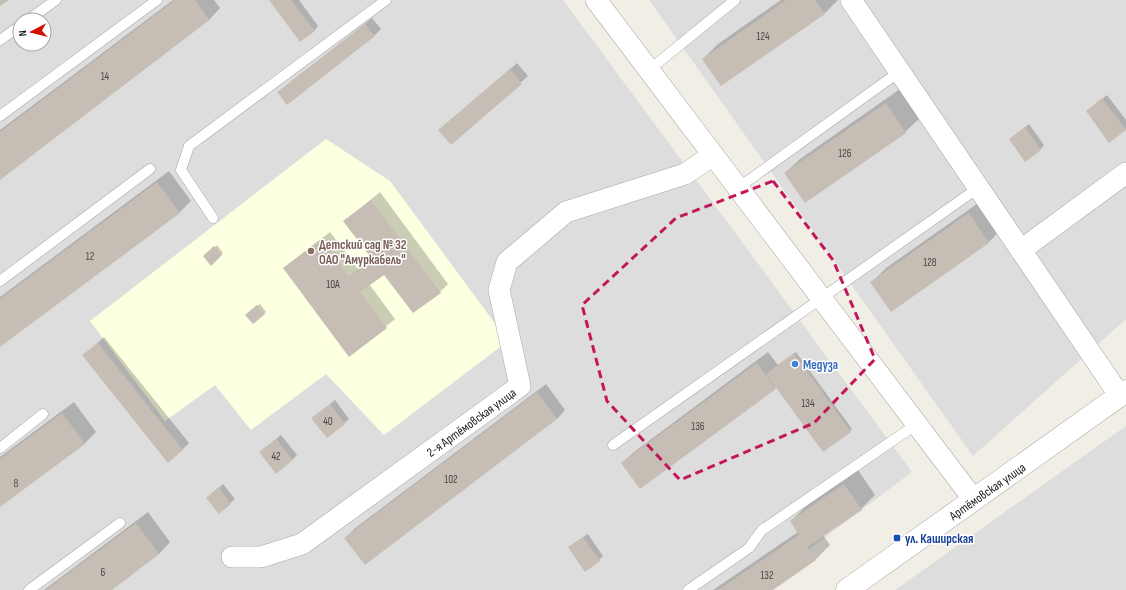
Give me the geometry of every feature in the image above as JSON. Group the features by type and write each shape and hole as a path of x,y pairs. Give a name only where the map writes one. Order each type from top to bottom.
{"street":[{"path":"596,0 974,500"},
{"path":"851,0 978,188 1123,393"},
{"name":"2-я Артёмовская улица","path":"232,557 261,557 302,544 520,386 499,290 507,262 566,212 685,174 713,155"},
{"path":"1021,250 1126,173"},
{"name":"Артёмовская улица","path":"847,590 1123,393"}],"lane":[{"path":"39,12 56,0"},
{"path":"0,116 157,0"},
{"path":"213,218 181,170 189,146 386,0"},
{"path":"649,70 735,0"},
{"path":"0,40 12,32"},
{"path":"738,188 899,72"},
{"path":"0,281 150,169"},
{"path":"613,445 978,188"},
{"path":"0,448 43,414"},
{"path":"688,590 749,548 762,530 917,424"},
{"path":"29,590 120,523"}],"highlighted area":[{"path":"773,181 833,260 875,359 814,423 680,480 607,401 582,305 676,218"}],"shaded area":[{"path":"0,0 563,0 912,472 755,590 0,590"},
{"path":"649,0 1126,0 1126,319 973,456"},
{"name":"Детский сад № 32 ОАО \"Амуркабель\"","path":"326,139 390,181 508,341 384,435 326,374 251,430 215,385 165,421 90,321"},
{"path":"1126,426 1126,590 895,590"}],"building":[{"path":"0,0 9,0 0,6"},
{"path":"175,0 195,0 209,20 0,180 0,132"},
{"path":"269,0 291,0 315,31 300,42"},
{"path":"786,0 815,0 825,14 721,86 702,59"},
{"path":"365,24 375,36 287,105 277,92"},
{"path":"510,69 522,84 451,145 438,130"},
{"path":"1102,98 1126,130 1109,143 1086,111"},
{"path":"886,103 906,133 805,203 784,173"},
{"path":"1025,127 1041,150 1025,162 1009,139"},
{"path":"157,182 180,213 0,347 0,299"},
{"path":"371,200 441,293 413,313 384,275 360,292 387,328 349,357 283,268 321,239 349,276 372,259 343,221"},
{"path":"969,213 989,243 891,312 870,282"},
{"path":"214,246 222,255 211,266 203,256"},
{"path":"257,305 265,314 253,324 245,315"},
{"path":"98,343 183,450 168,463 82,355"},
{"path":"794,353 851,432 823,452 766,374"},
{"path":"757,363 776,389 640,489 621,463"},
{"path":"537,392 557,419 365,565 344,538"},
{"path":"330,404 345,424 327,438 311,418"},
{"path":"62,413 85,444 0,507 0,459"},
{"path":"276,439 293,460 276,474 259,452"},
{"path":"844,484 862,510 807,547 816,560 773,590 718,590 799,535 790,521"},
{"path":"219,487 231,504 219,514 206,498"},
{"path":"136,523 159,554 112,590 46,590"},
{"path":"583,537 600,561 585,572 568,547"}],"place":[{"name":"Детский сад № 32 ОАО \"Амуркабель\"","path":"311,251"},
{"name":"Медуза","path":"795,364"},
{"name":"ул. Каширская","path":"897,538"}]}
